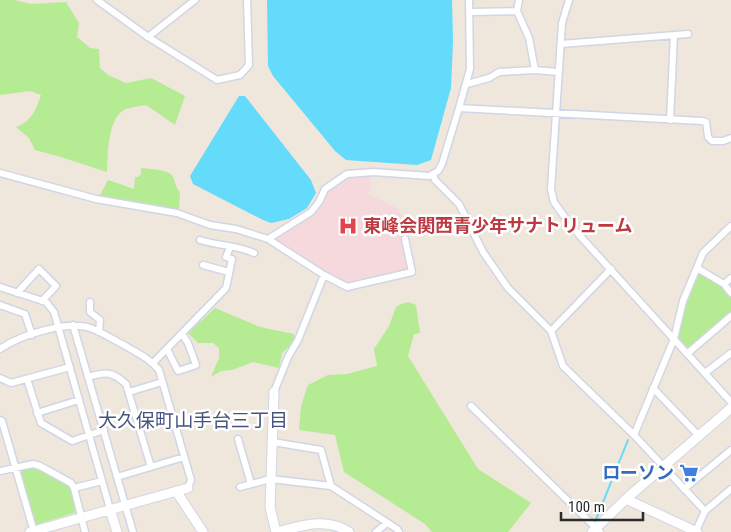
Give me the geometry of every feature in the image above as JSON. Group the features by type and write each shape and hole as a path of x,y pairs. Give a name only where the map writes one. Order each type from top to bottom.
{"street":[{"path":"98,0 148,38 217,80 240,75 249,65 248,0"},
{"path":"148,38 195,0"},
{"path":"268,239 311,212 319,202 325,189 347,174 374,172 429,176 438,171 442,164 459,108 470,63 469,0"},
{"path":"519,0 517,11 529,38 535,70"},
{"path":"569,0 562,23 558,72 550,188 554,202 571,226 731,402"},
{"path":"470,12 517,11"},
{"path":"561,44 688,34"},
{"path":"670,120 674,35"},
{"path":"466,84 489,78 499,72 535,70 558,72"},
{"path":"459,108 706,122 708,137 712,141 723,141 731,138"},
{"path":"0,173 96,198 177,213 210,225 268,239 324,276 347,287 412,272 404,239"},
{"path":"432,174 435,180 459,204 483,252 508,288 550,331 563,366 634,435 705,511"},
{"path":"634,435 674,339 683,301 703,253 731,226"},
{"path":"200,240 217,245 243,248 254,253"},
{"path":"153,363 226,288 232,259 226,257 230,247"},
{"path":"203,264 229,272"},
{"path":"697,268 724,284 731,293"},
{"path":"17,293 38,269 56,286 42,301"},
{"path":"550,331 611,270"},
{"path":"324,276 274,392 270,508 277,532 311,523 335,525 349,532"},
{"path":"724,284 731,278"},
{"path":"1,287 46,302 54,312 116,532"},
{"path":"90,302 90,312 100,320 99,332"},
{"path":"0,305 26,314 32,335"},
{"path":"688,353 731,316"},
{"path":"73,325 133,532"},
{"path":"0,348 16,340 58,327 84,326 99,332 153,363 159,370 184,457 190,480 188,488 33,532 2,421 0,420"},
{"path":"167,349 178,370 196,365 188,343 182,334"},
{"path":"705,373 731,354"},
{"path":"0,378 11,383 70,366"},
{"path":"88,377 106,372 118,376 126,384 151,467"},
{"path":"27,379 40,423 72,441 104,430"},
{"path":"129,392 162,382"},
{"path":"654,388 699,436"},
{"path":"37,413 79,400"},
{"path":"471,406 596,530 626,499 731,408"},
{"path":"238,439 252,484"},
{"path":"273,442 320,450 332,486"},
{"path":"684,489 731,450"},
{"path":"117,477 184,457"},
{"path":"0,471 33,464 71,483 74,488 85,532"},
{"path":"240,487 271,479 332,486 399,532"},
{"path":"74,488 102,480"},
{"path":"626,499 696,532 705,511 731,489"},
{"path":"176,491 203,532"},
{"path":"376,532 386,523"}],"shaded area":[{"name":"東峰会関西青少年サナトリューム","path":"370,174 371,187 368,194 397,208 402,216 406,237 401,238 409,268 407,270 347,285 307,264 273,242 277,236 315,211 326,190 347,175"}],"green space":[{"path":"0,0 14,0 31,4 66,2 79,23 77,37 90,48 99,49 100,68 108,75 126,83 151,78 185,96 175,125 146,105 126,109 120,113 115,120 110,137 107,172 35,150 29,138 16,127 29,119 41,95 30,91 0,95"},
{"path":"141,168 171,174 180,192 179,210 99,197 108,180 134,189 135,177 141,174"},
{"path":"701,273 723,288 731,298 731,314 688,349 678,338 677,333 697,274"},
{"path":"408,302 416,305 420,333 414,334 408,356 478,469 531,503 508,532 432,532 425,524 344,472 335,435 299,430 301,406 308,385 328,375 347,374 377,366 374,349 389,326 396,307"},
{"path":"215,308 260,327 294,334 294,342 282,353 279,368 253,362 232,370 221,371 211,377 219,358 219,348 213,343 198,343 188,333"},
{"path":"36,467 70,486 77,512 35,525 19,469"}],"water":[{"path":"267,0 452,0 451,88 431,160 417,165 346,160 335,151 273,76 268,66"},
{"path":"239,96 245,96 311,180 316,193 307,208 289,219 271,223 193,184 190,176"}],"waterway":[{"path":"595,522 628,440"}],"place":[{"name":"東峰会関西青少年サナトリューム","path":"348,226"},
{"name":"ローソン","path":"689,473"}],"district":[{"name":"大久保町山手台三丁目","path":"193,420"}]}
